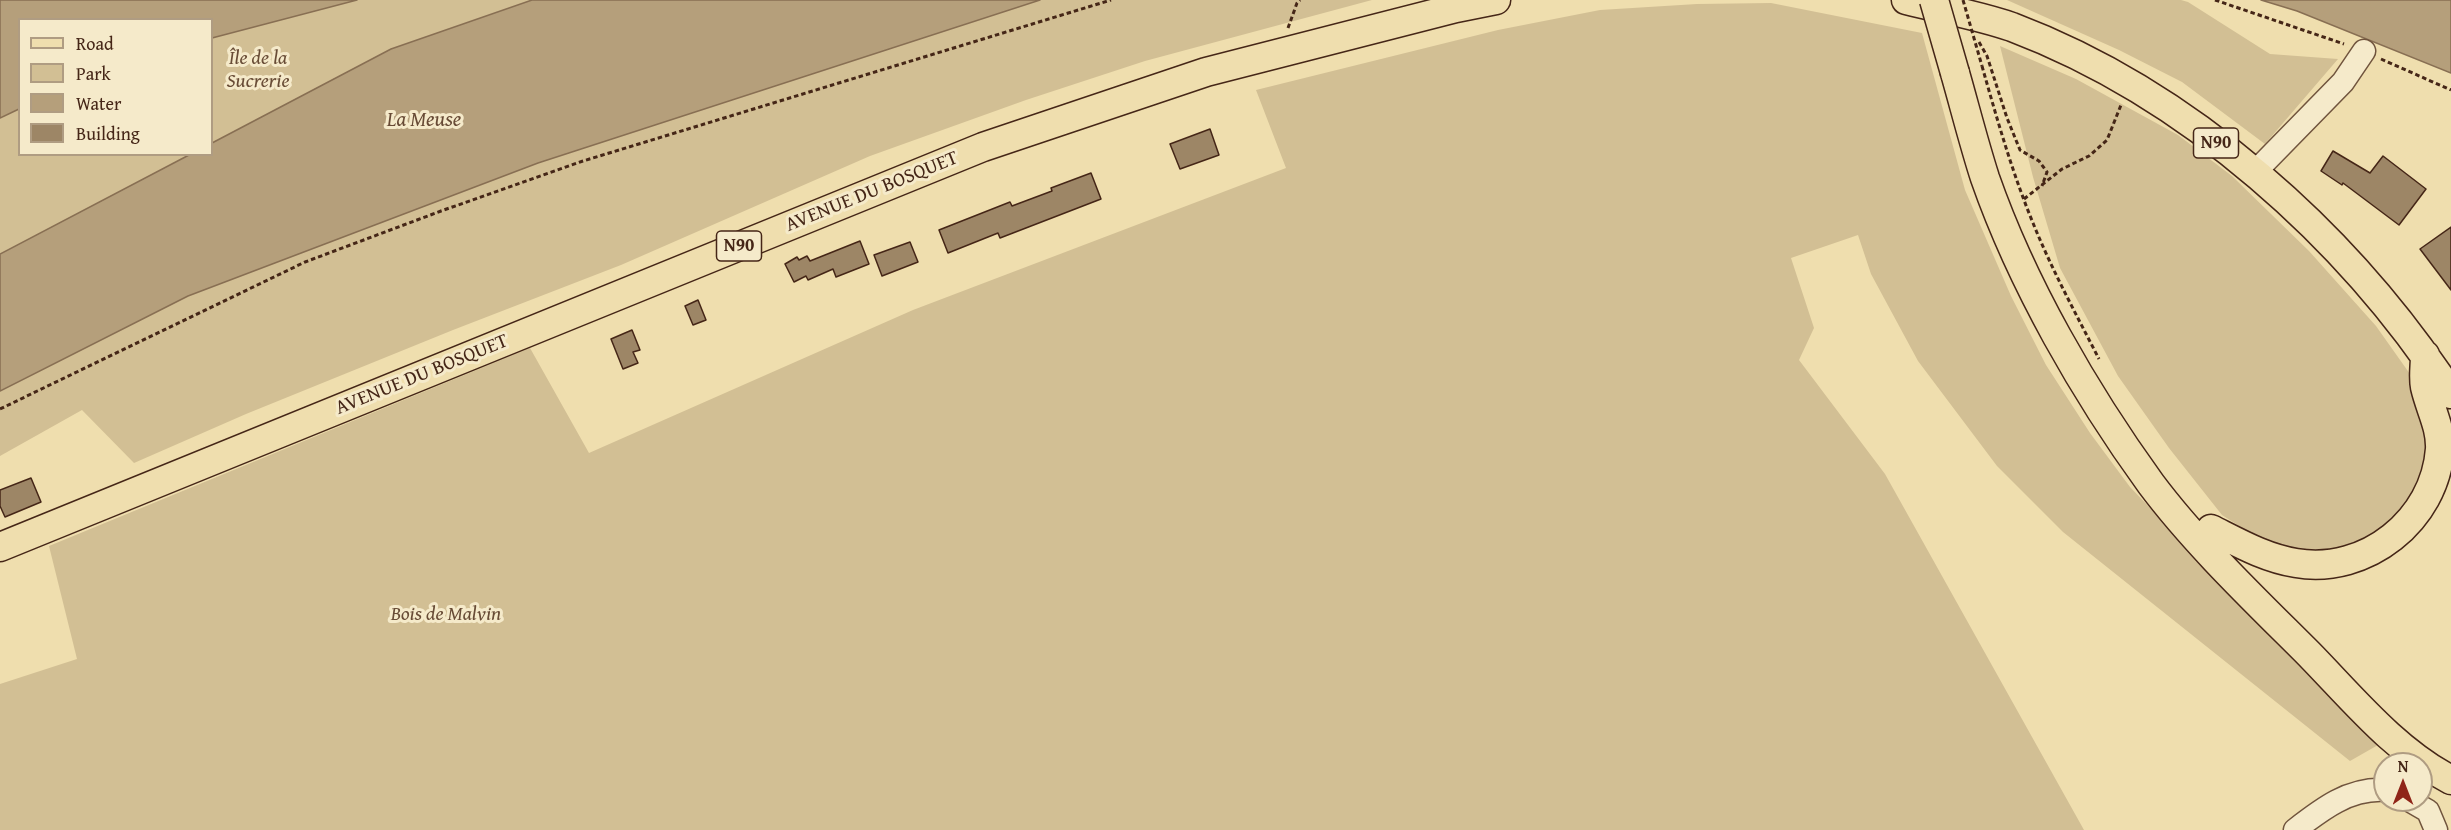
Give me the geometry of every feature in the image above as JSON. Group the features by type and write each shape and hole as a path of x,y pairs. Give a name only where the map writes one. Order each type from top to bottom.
{"main road":[{"name":"AVENUE DU BOSQUET","path":"0,547 983,147 1206,72 1445,10 1496,0"},
{"name":"N90","path":"1906,0 1954,4 2102,67 2191,124 2255,172 2317,230 2366,281 2425,353 2451,393"},
{"path":"1954,4 1970,69 2003,173 2023,224 2068,325 2106,388 2160,465 2211,529 2393,719 2451,764"},
{"path":"1970,69 1985,177 2029,284 2099,409 2146,476 2197,537 2254,599 2403,748 2451,780"},
{"path":"2211,529 2270,558 2324,565 2373,552 2398,534 2418,509 2428,491 2435,476 2440,451 2440,434 2425,386 2425,353"}],"lane":[{"path":"2255,172 2343,82 2364,51"},
{"path":"2295,830 2330,804 2373,789"},
{"path":"2424,813 2451,822"}],"path":[{"path":"0,409 305,262 430,215 583,161 1111,0"},
{"path":"2215,0 2364,51 2451,90"},
{"path":"1954,4 1970,69 2007,152 2054,272 2103,368"},
{"path":"1954,4 1988,56 2007,118 2020,150 2039,161 2048,172 2042,186"},
{"path":"2024,199 2062,169 2089,156 2107,140 2129,84"}],"green space":[{"name":"Île de la Sucrerie","path":"357,0 532,0 391,49 213,142 213,38"},
{"path":"1036,0 1372,0 1145,61 1026,100 870,156 621,265 246,414 134,463 82,410 0,456 0,391 188,296 538,163"},
{"path":"2007,0 2181,0 2188,2 2270,54 2338,59 2265,144 2182,82 2119,50"},
{"name":"Bois de Malvin","path":"1771,3 1922,33 1965,190 2011,296 2046,365 2090,433 2130,487 2378,745 2350,761 2063,532 1997,466 1918,361 1871,274 1858,235 1791,258 1814,328 1799,360 1885,474 2084,830 0,830 0,684 77,659 49,546 530,348 589,453 913,310 1286,168 1256,90 1498,30 1600,10 1697,4"},
{"path":"2000,46 2076,79 2178,135 2232,176 2309,251 2376,326 2422,391 2429,474 2408,508 2376,539 2342,552 2304,555 2266,543 2222,515 2169,448 2118,376 2060,268 2033,177"},
{"path":"18,109 18,156 187,156 0,254 0,118"}],"water":[{"path":"0,0 357,0 213,38 213,18 18,18 18,109 0,118"},
{"name":"La Meuse","path":"532,0 1040,0 538,163 188,296 0,391 0,254 187,156 213,156 213,142 391,49"},
{"path":"2261,0 2451,0 2451,73 2297,11"}],"building":[{"path":"1210,129 1219,155 1180,169 1170,144"},
{"path":"2333,151 2370,173 2383,156 2426,189 2399,225 2343,183 2342,185 2321,171"},
{"path":"1091,173 1101,199 1000,238 998,233 948,253 939,230 1010,202 1012,206 1052,191 1051,188"},
{"path":"2451,227 2451,290 2420,249"},
{"path":"860,241 869,264 836,277 833,269 808,280 806,276 794,282 785,264 797,257 799,260 807,256 810,261"},
{"path":"910,242 918,262 882,276 874,255"},
{"path":"698,300 706,320 693,325 685,306"},
{"path":"632,330 640,350 633,352 638,363 623,369 611,339"},
{"path":"31,478 41,502 5,517 0,506 0,490"}]}
